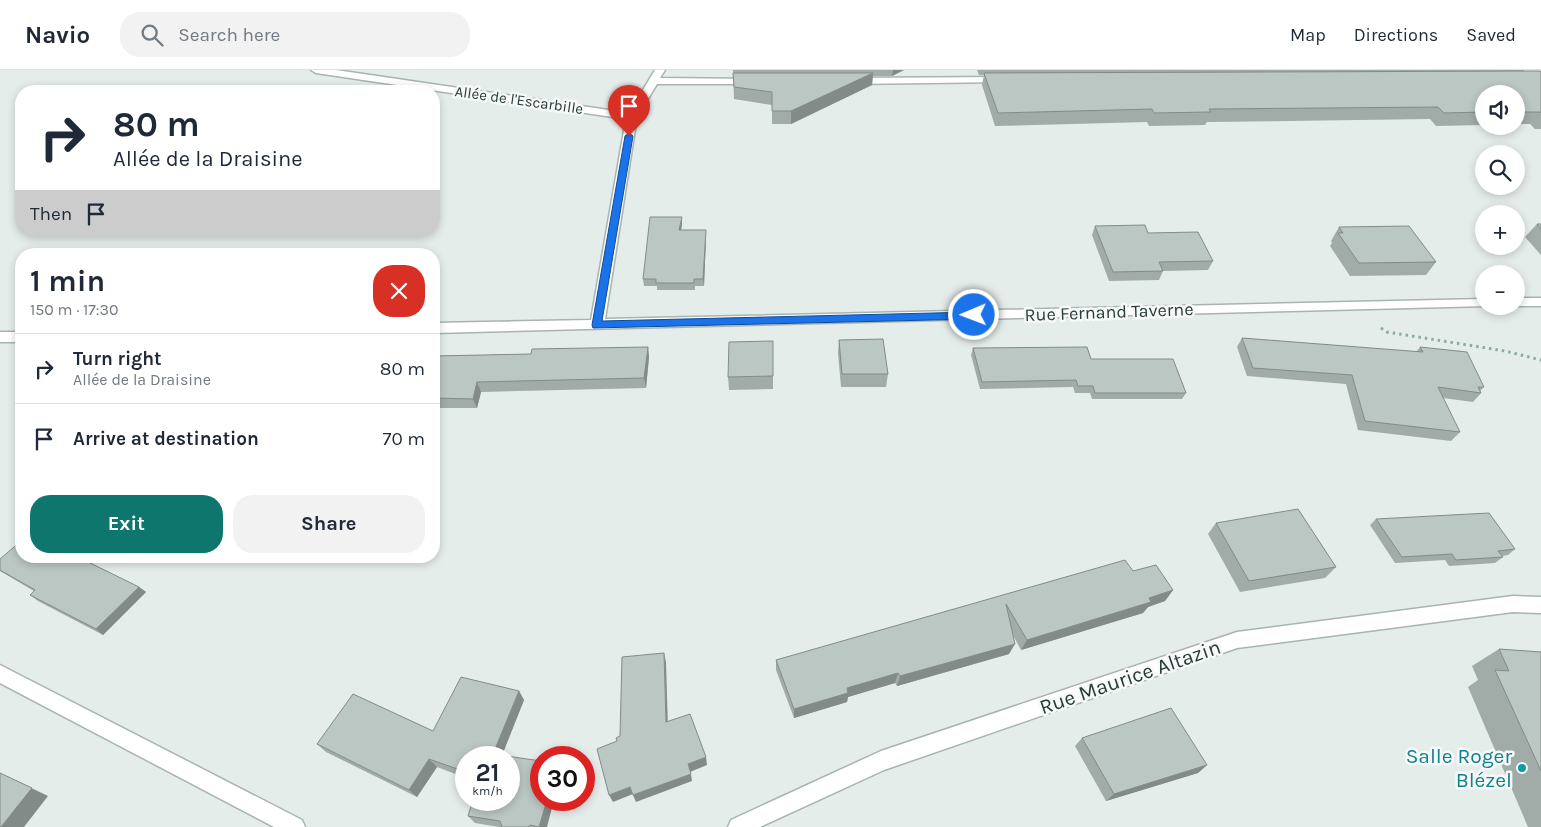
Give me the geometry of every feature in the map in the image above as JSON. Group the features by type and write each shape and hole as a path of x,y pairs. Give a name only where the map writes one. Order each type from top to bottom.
{"street":[{"name":"Allée de l'Escarbille","path":"316,70 417,85"},
{"path":"597,325 632,117 660,70"},
{"path":"844,80 1013,80"},
{"path":"655,81 764,81"},
{"name":"Allée de l'Escarbille","path":"440,88 632,117"},
{"path":"1525,302 1541,302"},
{"name":"Rue Fernand Taverne","path":"440,328 1475,303"},
{"path":"0,337 15,337"},
{"name":"Rue Maurice Altazin","path":"738,827 880,761 1237,640 1513,604 1541,606"},
{"path":"0,674 295,827"}],"path":[{"path":"1350,305 1387,332 1541,360"}],"building":[{"path":"1540,71 1541,113 1525,112 1525,85 1475,85 1475,112 1444,113 1438,107 1209,109 1211,112 1154,113 1152,109 998,113 984,73"},
{"path":"733,73 873,73 791,111 772,111 772,92 734,87"},
{"path":"650,217 682,217 679,230 706,230 703,279 694,279 694,283 656,283 656,279 643,279"},
{"path":"1145,225 1148,233 1198,232 1213,261 1159,262 1163,271 1113,272 1095,226"},
{"path":"1409,226 1436,262 1359,263 1338,233 1343,233 1339,227"},
{"path":"1242,338 1423,352 1420,347 1467,352 1484,387 1478,387 1481,393 1438,387 1460,432 1365,421 1352,375 1253,368"},
{"path":"883,339 888,374 842,374 839,340"},
{"path":"773,341 773,376 728,377 729,342"},
{"path":"648,347 644,378 477,382 473,399 440,398 440,356 531,354 532,349"},
{"path":"1087,347 1091,359 1173,359 1186,393 1095,393 1093,386 1078,386 1076,380 982,382 973,348"},
{"path":"1298,509 1336,567 1249,581 1216,523"},
{"path":"1489,513 1515,549 1498,551 1503,557 1456,560 1452,554 1402,557 1376,519"},
{"path":"15,546 15,563 90,563 139,587 96,629 30,595 35,590 0,570 0,559"},
{"path":"1125,560 1133,571 1156,565 1173,590 1149,598 1151,602 1027,640 1006,604 1015,644 900,676 898,673 847,688 848,693 794,709 776,660"},
{"path":"1499,649 1541,652 1541,771 1495,670 1509,671"},
{"path":"664,653 666,722 690,714 706,757 688,764 691,774 633,795 630,787 609,795 597,749 617,741 616,738 620,736 622,657"},
{"path":"461,677 519,691 496,746 455,746 455,768 429,759 409,790 317,744 353,694 433,731"},
{"path":"1171,708 1207,765 1114,794 1082,738"},
{"path":"520,758 530,759 530,811 544,811 539,827 530,825 528,827 502,827 500,821 468,816 470,811 520,811"},
{"path":"0,773 32,788 1,827 0,827"}],"place":[{"name":"Salle Roger Blézel","path":"1522,768"}],"route":[{"path":"629,136 597,325 974,315"}]}
